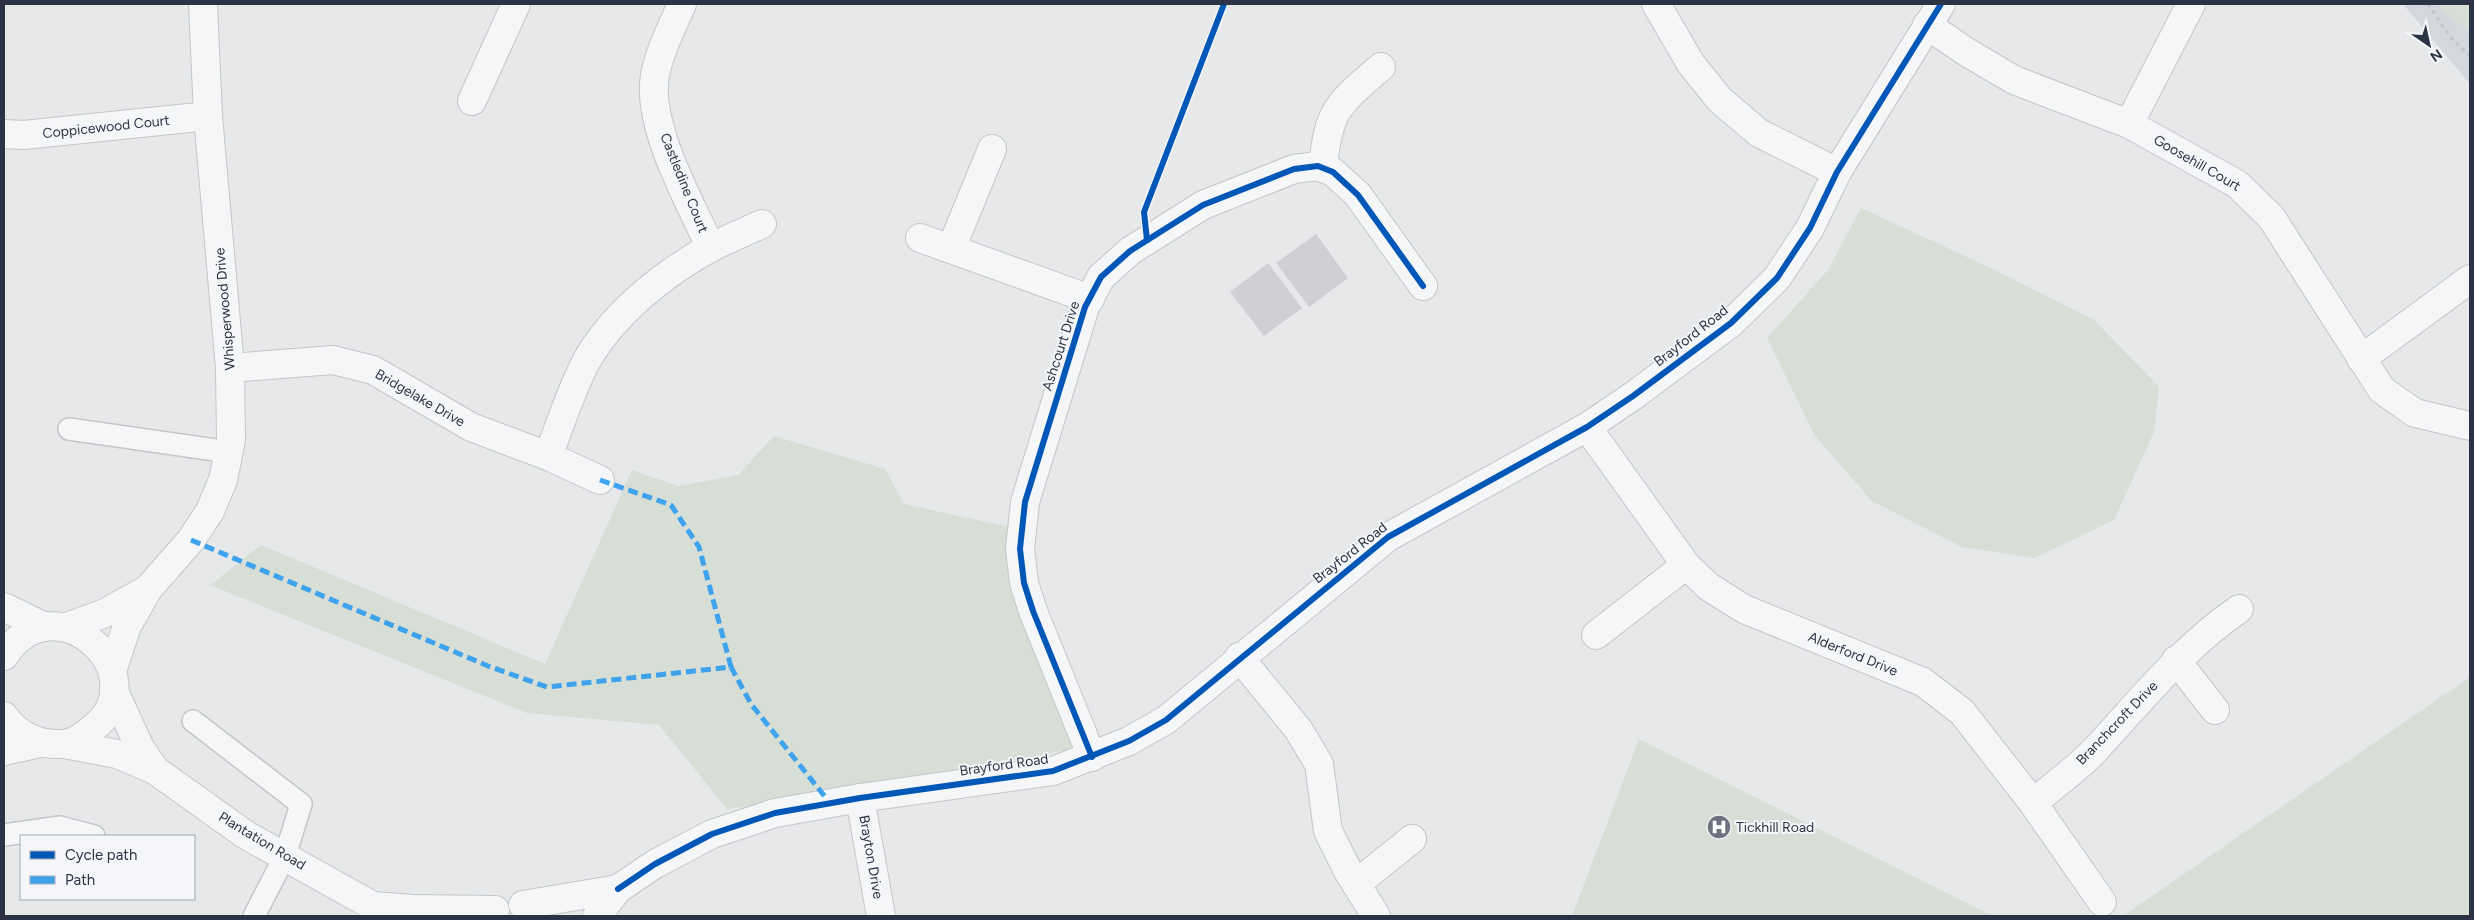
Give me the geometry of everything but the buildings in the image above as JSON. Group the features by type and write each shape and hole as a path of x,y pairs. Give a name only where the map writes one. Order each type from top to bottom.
{"street":[{"name":"Whisperwood Drive","path":"52,744 80,739 100,723 109,710 113,681 127,626 148,589 191,540 210,511 224,480 231,440 230,368 208,116 203,4"},
{"path":"472,101 516,4"},
{"name":"Castledine Court","path":"682,4 666,40 655,77 656,108 666,148 711,248"},
{"path":"1656,4 1691,64 1720,100 1759,134 1837,172"},
{"path":"2129,124 2191,4"},
{"name":"Brayford Road","path":"597,916 618,889 654,864 712,834 775,813 860,798 1053,771 1129,741 1166,720 1239,657 1388,537 1588,427 1633,396 1730,323 1778,278 1810,228 1837,172 1934,14"},
{"name":"Goosehill Court","path":"1934,14 1965,51 2014,80 2129,124 2237,184 2264,211 2300,260 2382,390 2415,413 2470,426"},
{"path":"1380,68 1345,97 1335,113 1326,135 1323,168 1333,172 1358,194 1423,286"},
{"name":"Coppicewood Court","path":"4,134 24,135 208,116"},
{"path":"951,249 992,150"},
{"name":"Ashcourt Drive","path":"1092,757 1033,611 1024,583 1020,549 1025,502 1085,307 1101,277 1130,251 1203,205 1294,170 1318,166 1323,168"},
{"name":"Castledine Court","path":"548,456 587,361 607,332 630,307 666,277 711,248 762,224"},
{"name":"Ashcourt Drive","path":"920,238 1090,299"},
{"path":"2361,359 2470,279"},
{"name":"Bridgelake Drive","path":"230,368 333,360 373,370 471,427 548,456 600,480"},
{"name":"Alderford Drive","path":"1588,427 1686,565 1709,587 1744,609 1923,682 1962,712 2033,803 2102,902"},
{"path":"1596,635 1686,565"},
{"name":"Whisperwood Drive","path":"4,656 12,644 28,633 105,613 148,589"},
{"path":"4,607 56,627"},
{"name":"Branchcroft Drive","path":"2033,803 2092,753 2176,660 2212,628 2239,609"},
{"name":"Plantation Road","path":"56,627 88,637 103,650 113,681 140,748 155,770"},
{"path":"1239,657 1298,729 1319,764 1328,830 1356,884 1376,916"},
{"path":"2176,660 2215,710"},
{"path":"4,716 11,726 23,736 52,744"},
{"path":"4,751 52,744"},
{"name":"Plantation Road","path":"52,744 117,754 155,770 246,835 381,911 413,909 491,913"},
{"name":"Brayton Drive","path":"860,798 881,916"},
{"path":"1356,884 1412,839"},
{"name":"Brayford Road","path":"491,913 514,904 523,905 618,889"},
{"path":"523,905 536,906 553,916"}],"lane":[{"path":"69,429 229,452"},
{"path":"193,721 300,804 285,856 254,916"},
{"path":"4,835 60,826 91,835"}],"path":[{"path":"2428,4 2450,37 2470,56"}],"shaded area":[{"path":"2403,4 2470,4 2470,84"},
{"path":"2438,4 2470,4 2470,32 2440,9"},
{"path":"1861,208 1995,270 2094,320 2159,387 2154,432 2114,520 2035,558 1962,547 1872,501 1815,436 1767,338 1828,270"},
{"path":"774,436 885,469 904,504 1014,528 1079,748 835,792 727,809 659,725 527,713 210,585 261,545 545,664 632,470 678,486 738,475"},
{"path":"2470,677 2470,916 2123,916"},
{"name":"Tickhill Road","path":"1639,739 1993,916 1572,916"}],"marked path":[{"path":"600,480 671,505 699,547 731,667"},
{"path":"191,540 488,666 547,687 731,667 751,704 830,803"}],"cycle path":[{"path":"1147,240 1144,212 1224,4"},
{"path":"618,889 655,864 712,834 775,813 860,798 1053,771 1129,741 1166,720 1388,537 1587,427 1633,396 1731,323 1777,278 1810,228 1837,172 1941,4"},
{"path":"1092,757 1033,611 1024,583 1020,549 1025,502 1085,307 1101,277 1130,251 1203,205 1294,169 1318,166 1333,172 1358,195 1423,286"}],"place":[{"name":"Tickhill Road","path":"1719,827"}]}
